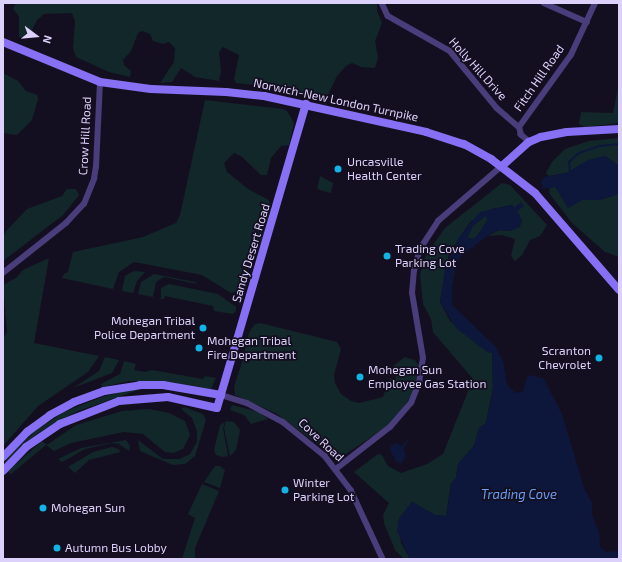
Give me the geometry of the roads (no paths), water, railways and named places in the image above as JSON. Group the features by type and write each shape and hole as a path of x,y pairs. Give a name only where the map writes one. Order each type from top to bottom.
{"main road":[{"name":"Norwich-New London Turnpike","path":"3,42 100,82 151,89 226,92 306,104 446,137 476,150 502,166 535,193 619,290"},
{"name":"Sandy Desert Road","path":"3,471 26,447 60,424 119,401 168,397 217,408 258,277 306,104"},
{"path":"502,166 529,142 567,132 619,129"},
{"path":"3,457 27,432 50,415 74,402 104,391 140,385 163,384 221,395"}],"street":[{"name":"Holly Hill Drive","path":"382,3 388,16 450,51 497,108 519,127"},
{"path":"544,3 587,22"},
{"name":"Fitch Hill Road","path":"529,142 521,135 519,127 564,66 587,22 595,3"},
{"name":"Crow Hill Road","path":"3,273 66,223 84,204 94,179 96,167 100,82"},
{"path":"336,469 390,427 411,403 420,384 423,358 412,293 414,271 420,250 438,221 502,166"},
{"name":"Cove Road","path":"221,395 247,403 283,422 305,438 336,469 359,506 383,559"}],"water":[{"path":"605,156 619,166 619,194 599,200 582,200 568,208 556,187 545,189 541,182 544,177 566,173 588,160"},
{"name":"Trading Cove","path":"521,202 524,206 517,211 522,220 520,227 510,231 498,230 490,234 461,256 455,269 452,287 452,305 495,346 503,361 507,384 511,389 516,393 523,391 527,377 531,375 544,379 562,414 584,488 592,503 592,515 599,532 600,547 606,552 619,551 619,559 410,559 397,531 400,517 412,502 435,515 446,516 451,484 456,478 458,464 474,446 479,428 486,423 493,388 492,353 487,352 456,328 440,302 445,268 459,237 480,212 512,205 514,208","holes":["485,216 488,219 474,239 467,238 473,226"]},
{"path":"395,443 403,447 406,456 401,464 396,461 390,450 391,446"}],"waterway":[{"path":"570,173 569,162 579,153 599,146 619,144"},
{"path":"542,188 546,185"},
{"path":"403,447 407,441"}],"place":[{"name":"Uncasville Health Center","path":"338,169"},
{"name":"Trading Cove Parking Lot","path":"387,256"},
{"name":"Mohegan Tribal Police Department","path":"203,328"},
{"name":"Mohegan Tribal Fire Department","path":"199,348"},
{"name":"Scranton Chevrolet","path":"599,358"},
{"name":"Mohegan Sun Employee Gas Station","path":"360,377"},
{"name":"Winter Parking Lot","path":"285,490"},
{"name":"Mohegan Sun","path":"43,508"},
{"name":"Autumn Bus Lobby","path":"57,548"}]}
